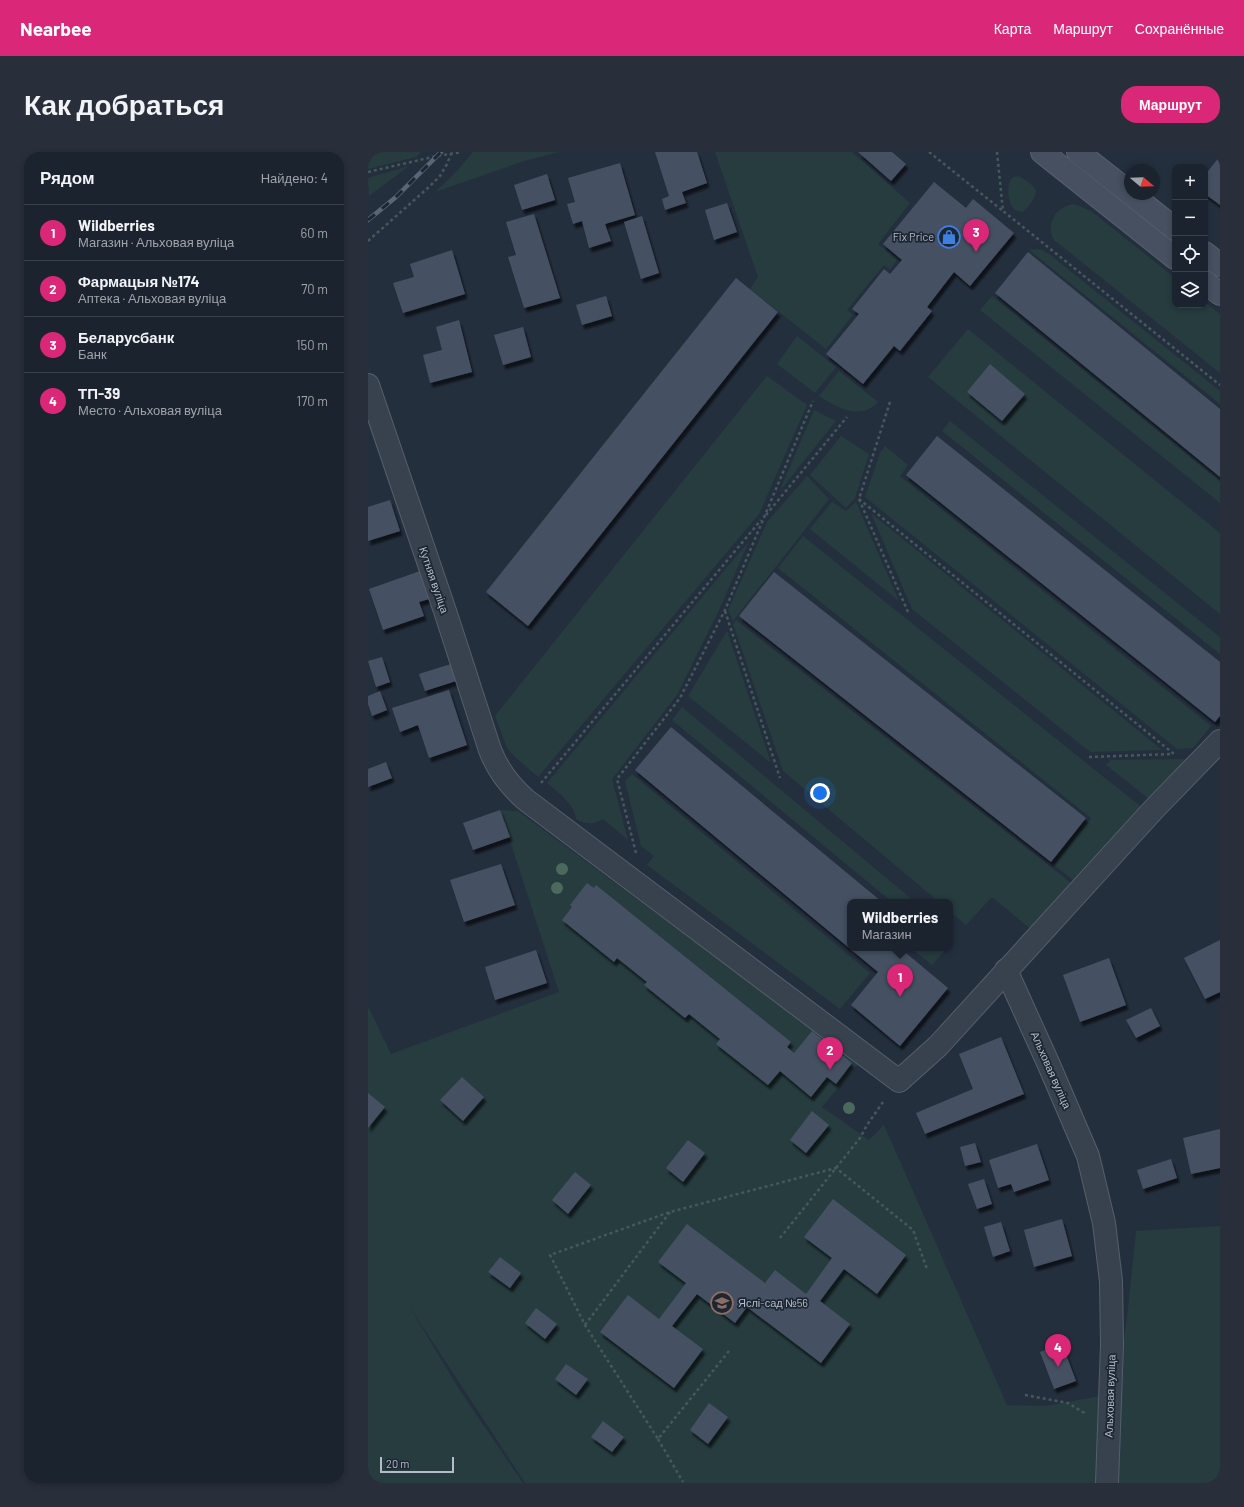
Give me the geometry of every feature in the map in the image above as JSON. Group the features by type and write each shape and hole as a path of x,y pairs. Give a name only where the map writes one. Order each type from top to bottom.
{"main road":[{"path":"1042,152 1172,256"},
{"path":"1078,152 1124,188"},
{"path":"1139,200 1172,227"},
{"path":"1208,255 1220,265"},
{"path":"1208,284 1220,294"}],"street":[{"name":"Кутняя вуліца","path":"368,385 446,614 490,750 495,762 509,784 526,800 645,888 899,1081 938,1046 1006,970"},
{"path":"1006,970 1154,809 1214,747"},
{"name":"Альховая вуліца","path":"1006,970 1058,1084 1088,1156 1104,1223 1111,1281 1112,1345 1108,1483"}],"path":[{"path":"368,172 462,152"},
{"path":"929,152 1220,385"},
{"path":"997,152 1003,211"},
{"path":"368,241 440,176 451,154"},
{"path":"645,888 617,779 680,698 725,610 813,401"},
{"path":"890,402 860,499 908,612"},
{"path":"526,800 847,417"},
{"path":"860,499 1174,754"},
{"path":"725,610 780,778"},
{"path":"1089,757 1174,754 1214,747"},
{"path":"780,1238 860,1138 883,1102"},
{"path":"683,1482 658,1439 585,1325 550,1255 670,1212 836,1168"},
{"path":"836,1168 913,1230 927,1269"},
{"path":"585,1325 670,1212"},
{"path":"658,1439 729,1351"},
{"path":"1025,1395 1068,1403 1089,1416"}],"green space":[{"path":"380,152 421,152 416,157 368,169 368,157"},
{"path":"473,152 559,152 524,161 435,192 456,172"},
{"path":"715,152 852,152 910,203 878,244 897,260 890,270 884,265 847,310 853,315 826,349 750,289 758,277"},
{"path":"409,166 369,196 368,178"},
{"path":"1019,176 1031,184 1036,190 1032,202 1022,212 1015,210 1008,194 1011,180 1013,177"},
{"path":"1074,204 1091,211 1172,276 1172,308 1208,308 1208,304 1220,314 1220,373 1053,239 1051,227 1054,216 1058,211 1068,205"},
{"path":"1029,250 1042,250 1049,254 1220,391 1220,404"},
{"path":"992,296 1220,481 1220,503 980,310"},
{"path":"968,329 1220,533 1220,614 928,377"},
{"path":"797,336 836,367 815,393 777,364"},
{"path":"839,371 878,402 871,408 857,412 849,411 833,405 819,396"},
{"path":"767,376 807,405 759,514 538,777 507,748 495,716"},
{"path":"814,410 836,421 779,492"},
{"path":"950,421 1220,637 1220,654 942,431"},
{"path":"841,436 869,454 855,498 846,508 810,475"},
{"path":"885,446 908,465 900,476 1211,726 1193,748 1177,749 865,497 880,453"},
{"path":"807,476 829,499 733,621 728,610 767,522"},
{"path":"832,502 846,511 856,502 899,601 810,529"},
{"path":"871,513 1162,750 1090,752 912,609"},
{"path":"803,536 1145,810 1078,884 1054,865 1091,818 778,568"},
{"path":"749,541 720,608 677,695 612,779 628,840 603,819 590,824 576,819 573,809 561,794 547,783"},
{"path":"736,620 1075,886 1033,931 992,897 966,925 953,914 953,899 935,899 783,771 733,624"},
{"path":"727,631 771,763 688,696"},
{"path":"682,707 911,899 888,899 672,720"},
{"path":"1189,759 1153,802 1106,765 1111,760"},
{"path":"632,774 870,973 840,1009 647,865 654,856 641,846 625,781"},
{"path":"500,810 518,811 858,1064 822,1107 869,1140 884,1125 1007,1405 1045,1406 1117,1393 1136,1231 1220,1226 1220,1483 525,1483 409,1306 459,1389 523,1483 368,1483 368,1006 391,1054 559,992"},
{"path":"915,951 944,951 932,965"}],"building":[{"path":"655,152 697,152 707,183 682,192 686,203 665,210 662,199 669,196"},
{"path":"858,152 892,152 906,164 891,181"},
{"path":"1220,156 1220,205 1208,196 1208,171"},
{"path":"620,163 635,215 605,224 611,241 589,248 582,221 573,224 567,204 575,202 568,178"},
{"path":"547,174 555,200 522,210 514,185"},
{"path":"934,182 966,208 973,199 1014,233 970,286 954,272 927,307 932,311 900,351 894,346 863,384 826,354 859,314 852,309 884,269 890,274 902,260 883,244"},
{"path":"727,203 737,232 714,240 705,210"},
{"path":"534,214 560,298 524,308 508,257 516,255 506,222"},
{"path":"642,216 659,273 641,279 624,222"},
{"path":"452,250 465,294 403,313 393,283 414,277 410,264"},
{"path":"1028,252 1220,409 1220,477 995,293"},
{"path":"736,278 778,312 528,626 486,592"},
{"path":"606,296 612,316 582,325 576,305"},
{"path":"459,320 472,372 430,383 423,355 442,350 436,327"},
{"path":"523,327 531,357 503,365 494,335"},
{"path":"990,364 1025,394 1002,421 967,392"},
{"path":"937,436 1220,662 1220,716 1215,722 906,475"},
{"path":"390,500 400,531 368,541 368,507"},
{"path":"420,571 429,599 419,602 424,616 383,630 369,589"},
{"path":"774,572 1086,818 1051,862 739,616"},
{"path":"382,657 390,682 376,687 368,661"},
{"path":"451,664 456,681 425,691 419,674"},
{"path":"449,690 467,745 429,758 418,725 400,732 392,708"},
{"path":"380,691 387,710 372,716 368,704 368,696"},
{"path":"671,727 878,899 847,899 847,946 635,770"},
{"path":"386,762 392,778 368,787 368,769"},
{"path":"500,810 510,837 473,850 463,823"},
{"path":"501,864 515,905 464,922 450,880"},
{"path":"587,883 594,888 596,885 791,1042 787,1047 794,1053 812,1031 852,1063 836,1084 827,1077 811,1097 780,1071 768,1085 716,1044 720,1039 689,1014 685,1018 644,985 647,982 617,958 614,962 562,920 572,907 570,905"},
{"path":"1220,940 1220,992 1205,999 1184,958"},
{"path":"536,950 547,983 495,1000 485,967"},
{"path":"853,951 904,951 948,988 900,1046 851,1005 878,972"},
{"path":"1109,958 1126,1005 1080,1022 1063,975"},
{"path":"1151,1008 1160,1026 1136,1038 1126,1020"},
{"path":"1001,1037 1024,1094 925,1134 916,1113 973,1089 959,1054"},
{"path":"462,1077 484,1097 463,1121 440,1100"},
{"path":"368,1093 385,1107 368,1128"},
{"path":"812,1111 829,1125 806,1153 790,1140"},
{"path":"1220,1129 1220,1168 1191,1174 1183,1138"},
{"path":"688,1140 705,1153 683,1182 666,1168"},
{"path":"975,1143 981,1162 965,1166 960,1147"},
{"path":"1037,1144 1049,1180 1014,1192 1011,1184 998,1188 989,1160"},
{"path":"1171,1159 1177,1178 1143,1189 1137,1170"},
{"path":"575,1172 591,1185 568,1214 552,1200"},
{"path":"984,1179 992,1204 977,1209 968,1184"},
{"path":"833,1199 906,1255 877,1294 844,1269 820,1301 850,1324 821,1363 747,1307 735,1323 697,1294 672,1326 703,1349 674,1388 600,1332 628,1295 659,1319 686,1283 658,1262 687,1224 765,1283 775,1270 806,1294 832,1258 804,1237"},
{"path":"1062,1219 1072,1256 1034,1267 1024,1230"},
{"path":"1001,1222 1010,1251 993,1257 984,1227"},
{"path":"500,1257 521,1273 510,1288 488,1272"},
{"path":"536,1308 557,1324 545,1339 525,1323"},
{"path":"1062,1344 1076,1381 1054,1389 1040,1352"},
{"path":"566,1364 588,1379 576,1395 555,1379"},
{"path":"709,1403 728,1417 708,1444 690,1430"},
{"path":"603,1421 624,1437 612,1452 591,1437"}],"railway":[{"path":"368,220 396,197 441,152"}],"place":[{"name":"Fix Price","path":"949,237"},
{"name":"Беларусбанк","path":"976,252"},
{"name":"Wildberries","path":"900,997"},
{"name":"Фармацыя №174","path":"830,1070"},
{"name":"Яслі-сад №56","path":"722,1303"},
{"name":"ТП-39","path":"1058,1367"}]}
